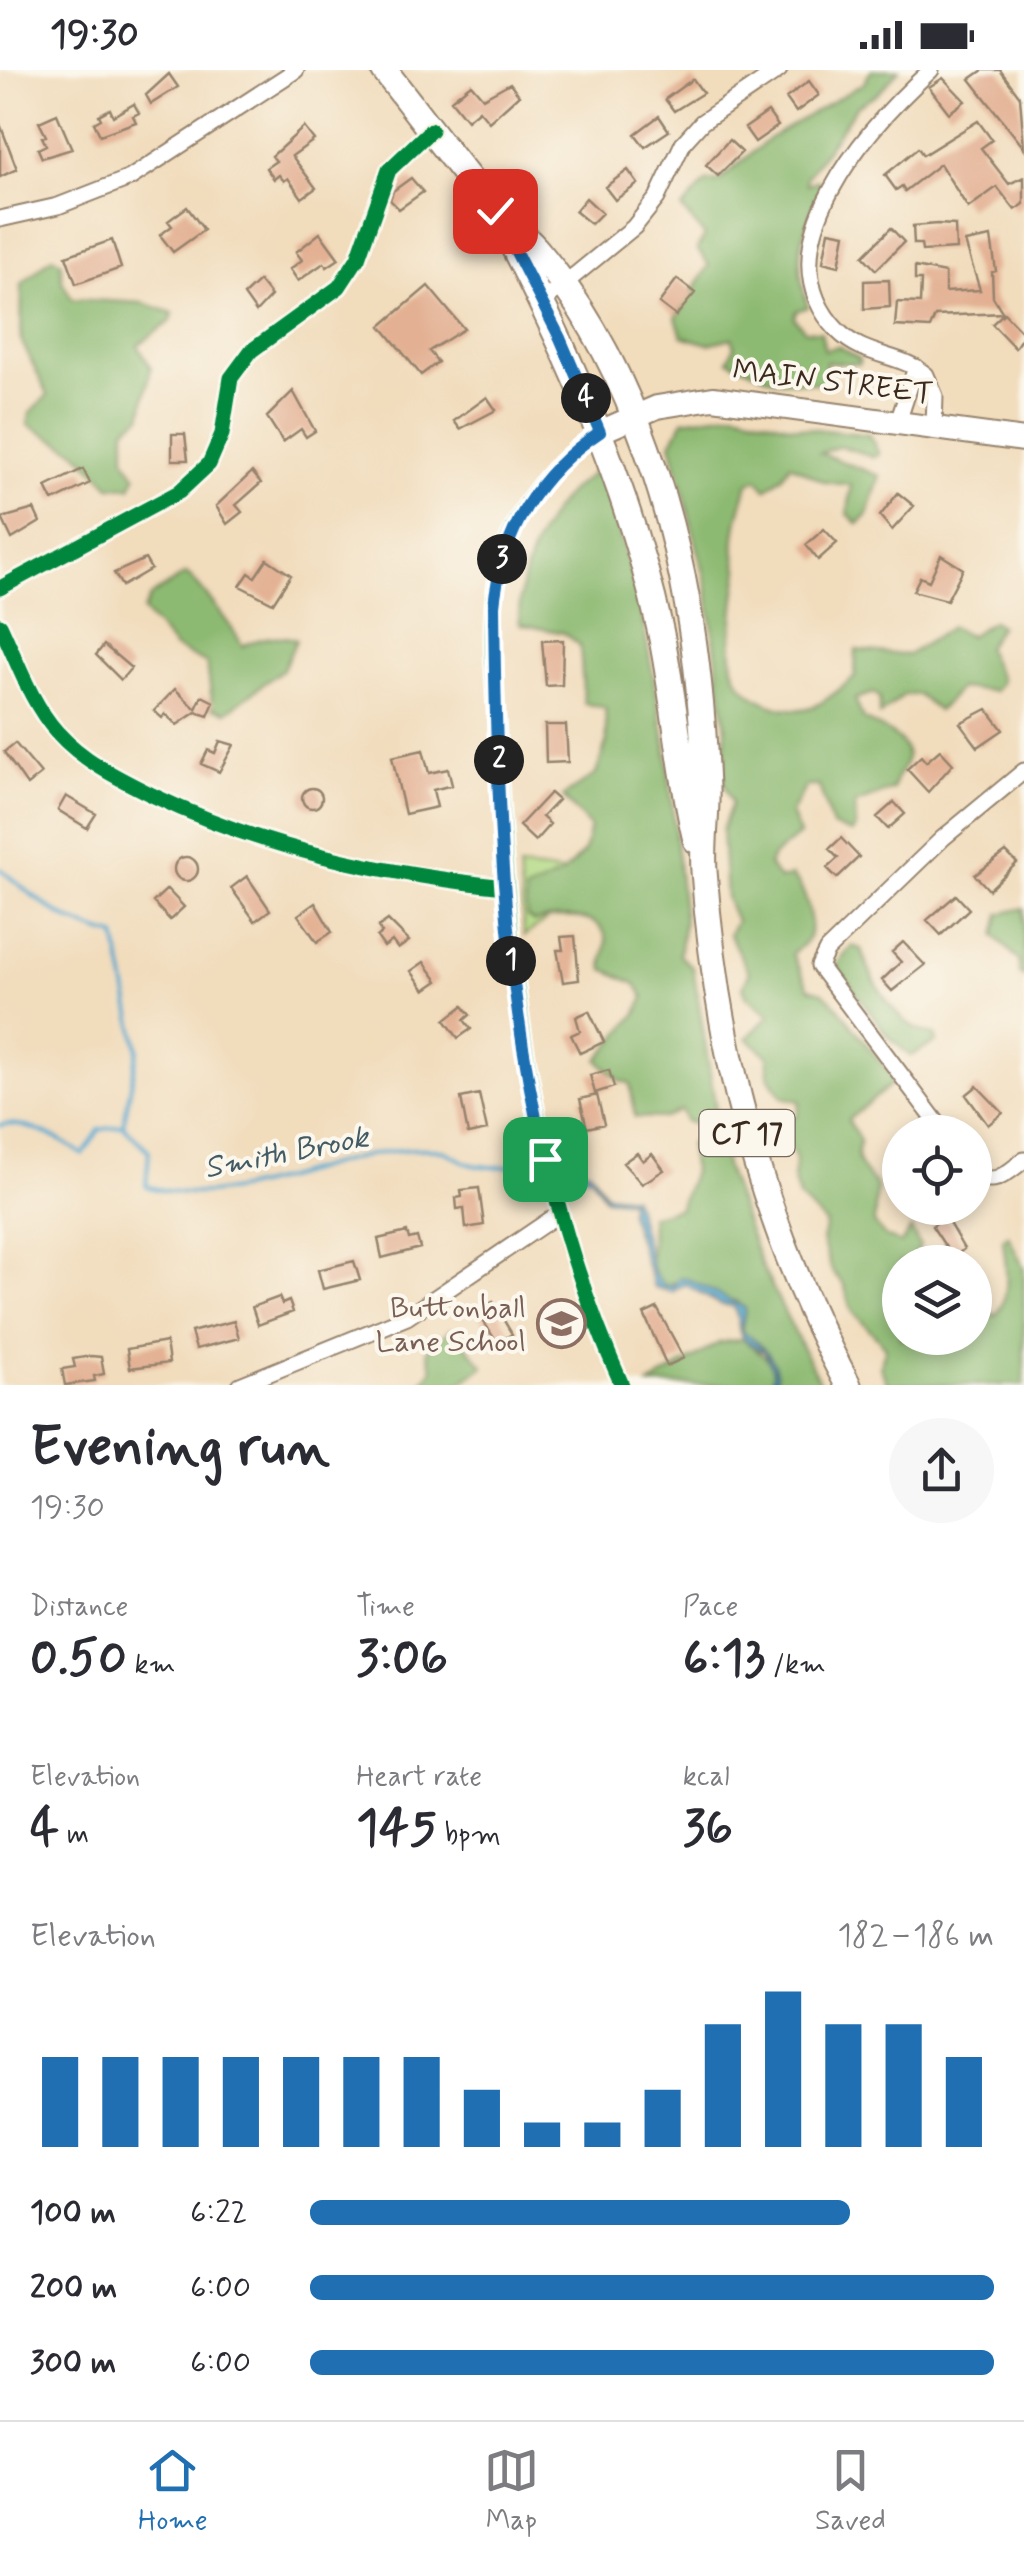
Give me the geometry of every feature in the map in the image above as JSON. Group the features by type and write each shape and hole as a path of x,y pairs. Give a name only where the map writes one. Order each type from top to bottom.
{"main road":[{"name":"CT 17","path":"384,70 495,211 531,244 564,285 602,347 634,415 674,533 696,636 706,793 703,865"},
{"name":"CT 17","path":"495,211 542,302 600,432 636,537 660,627 686,795 703,865 724,1030 749,1142 794,1275 848,1385"},
{"name":"MAIN STREET","path":"600,432 634,415 675,403 732,399 1024,440"}],"street":[{"path":"0,219 58,206 130,178 296,70"},
{"path":"542,302 634,226 657,198 683,144 702,122 779,70"},
{"path":"931,70 877,124 845,166 821,214 811,260 818,302 841,334 872,354 916,368 933,388 934,427"},
{"path":"0,588 179,492 209,464 222,434 231,378 250,351 340,287 358,258 389,170 431,130"},
{"path":"898,422 916,368"},
{"path":"600,432 558,465 534,494 510,535 496,582 495,665 505,887 518,1030 560,1213 589,1305 622,1385"},
{"path":"0,625 40,708 57,732 78,752 130,784 208,820 310,854 406,875 505,887"},
{"path":"931,1115 820,966 827,950 943,838 1024,770"},
{"path":"992,1178 1024,1160"},
{"path":"240,1385 407,1317 560,1213"}],"green space":[{"path":"871,70 899,70 878,93 857,106 806,178 807,184 818,180 821,188 801,246 800,273 808,307 796,311 794,318 805,330 821,332 825,350 838,346 859,359 859,364 826,362 827,384 775,380 728,360 735,346 732,338 708,344 682,336 676,318 709,265 697,249 705,236 682,209 706,182 719,181 770,138 864,83"},
{"path":"52,257 61,262 62,281 72,299 143,303 173,313 171,321 138,345 151,368 141,417 125,428 125,459 136,476 131,487 110,486 76,451 28,425 30,413 48,395 21,340 22,284"},
{"path":"736,412 796,427 869,435 879,454 874,457 840,446 820,453 880,476 867,516 858,524 848,514 851,485 825,482 790,464 782,477 766,489 757,479 748,484 735,538 739,571 732,657 737,677 755,696 779,707 805,709 822,702 855,677 856,650 908,655 951,627 969,636 992,621 1000,626 986,648 1001,681 995,691 960,688 938,711 918,695 905,694 880,715 879,697 873,693 855,699 863,719 893,735 905,749 907,757 893,789 855,804 856,827 852,833 832,826 819,786 806,786 791,813 799,835 773,856 769,865 779,880 792,876 807,904 809,937 792,954 809,988 823,992 839,1008 895,1081 848,1120 860,1141 857,1155 861,1166 877,1187 874,1223 885,1236 901,1244 911,1229 919,1245 882,1245 882,1343 852,1311 822,1241 826,1224 799,1197 793,1178 796,1159 782,1128 798,1114 800,1101 782,1097 769,1076 768,1056 747,1038 770,1015 747,997 743,987 749,973 729,934 736,921 726,898 722,830 732,803 724,783 726,729 707,585 671,443 684,420"},
{"path":"593,472 599,475 609,499 639,601 666,745 684,921 679,955 693,968 725,1166 761,1265 821,1385 776,1385 772,1360 741,1331 745,1310 736,1301 721,1299 686,1278 666,1286 658,1279 651,1263 650,1216 679,1208 693,1172 689,1145 699,1137 701,1126 685,1121 681,1110 665,1118 635,1117 630,1083 620,1081 598,1060 637,1013 644,997 636,984 604,969 606,938 602,929 585,919 534,922 527,917 525,892 562,874 584,852 590,827 563,797 596,774 607,741 605,708 584,703 580,645 564,633 520,624 521,590 531,554 548,520 569,492"},
{"path":"186,574 217,608 242,646 268,638 296,640 283,669 227,712 213,708 207,664 175,648 143,611 150,597"},
{"path":"519,868 579,874 571,903 524,936"},
{"path":"1024,908 1024,977 1019,974 1019,960 995,936 1000,914"},
{"path":"852,946 861,949 879,989 898,1014 909,1024 935,1035 937,1042 910,1056 887,1035 836,965"},
{"path":"1008,1235 1024,1269 1024,1385 888,1385 880,1366 883,1355 992,1355 992,1314 995,1316 1004,1299 1003,1239"},
{"path":"451,1329 484,1366 457,1385 421,1385 433,1369 427,1350"},
{"path":"743,1339 770,1362 772,1385 649,1385 719,1343"}],"water":[{"path":"559,1164 590,1170 605,1194 633,1197 653,1272 663,1285 673,1286 680,1277 686,1278 745,1308 741,1331 762,1347 772,1360 776,1385 772,1385 773,1371 765,1352 741,1336 733,1306 719,1304 685,1284 672,1292 654,1287 629,1212 630,1200 605,1198 591,1177"}],"building":[{"path":"983,70 1000,70 1020,97 1024,148 970,79"},
{"path":"169,74 178,87 151,104 146,95"},
{"path":"943,78 965,101 949,113 929,87"},
{"path":"693,79 703,93 674,111 665,99"},
{"path":"809,81 819,95 796,112 786,98"},
{"path":"510,83 519,95 489,122 479,110 467,120 451,100 471,84 483,98"},
{"path":"134,104 139,113 133,116 136,122 100,135 94,123 101,119 99,115 110,109 113,116"},
{"path":"768,112 778,126 755,142 745,128"},
{"path":"57,114 72,149 42,158 38,149 46,145 42,137 46,136 39,122"},
{"path":"659,116 669,131 645,147 635,134"},
{"path":"978,121 992,140 981,148 1009,184 1024,177 1024,204 1015,210 997,187 968,208 940,164 905,191 902,186 896,190 885,175 918,148 923,155"},
{"path":"0,124 17,169 0,177"},
{"path":"304,127 314,140 292,156 316,188 302,198 288,178 284,181 279,175 274,179 266,168 276,161 272,156"},
{"path":"729,140 742,152 718,176 706,165"},
{"path":"628,170 638,184 615,200 605,187"},
{"path":"411,178 423,192 399,209 390,200 393,191"},
{"path":"586,198 602,213 591,224 575,211"},
{"path":"187,207 204,230 173,252 160,235 172,226 168,221"},
{"path":"955,225 956,249 922,251 921,244 914,244 913,226"},
{"path":"891,228 904,242 876,270 863,256"},
{"path":"829,231 845,234 839,266 823,262"},
{"path":"320,233 339,259 327,267 324,263 298,281 290,269 302,260 296,252"},
{"path":"991,237 996,271 992,272 993,297 1003,313 935,316 930,328 895,326 897,302 920,303 921,280 915,280 915,267 945,273 945,292 980,290 965,242"},
{"path":"112,240 121,268 76,284 66,256"},
{"path":"677,279 695,293 676,316 659,303"},
{"path":"889,280 890,307 864,309 864,281"},
{"path":"259,281 271,296 256,312 244,295"},
{"path":"428,286 464,329 429,351 438,362 421,375 381,326"},
{"path":"1004,313 1024,334 1015,348 992,324"},
{"path":"293,391 315,431 306,437 301,429 283,442 267,417"},
{"path":"487,397 496,410 460,429 454,421"},
{"path":"172,434 185,434 188,460 172,460"},
{"path":"83,469 90,483 53,501 46,487"},
{"path":"252,472 261,483 236,505 242,512 227,524 216,506"},
{"path":"898,493 914,506 892,530 880,516"},
{"path":"34,509 40,522 12,539 2,518"},
{"path":"824,529 837,543 818,560 806,545"},
{"path":"941,555 963,569 947,600 913,591 920,577 929,581"},
{"path":"145,559 151,569 122,586 114,573"},
{"path":"267,559 291,575 273,603 240,586 249,573 255,577"},
{"path":"563,640 562,685 546,686 542,641"},
{"path":"104,645 131,668 121,680 96,655"},
{"path":"175,689 196,709 202,696 214,702 208,716 196,712 177,725 165,714 162,718 154,711"},
{"path":"987,709 1003,730 978,747 960,723"},
{"path":"545,725 566,725 568,762 546,763"},
{"path":"220,741 234,745 219,772 201,764 208,750 215,753"},
{"path":"15,743 41,774 27,785 4,752"},
{"path":"423,750 429,773 448,769 452,785 433,790 437,807 405,814 392,757"},
{"path":"940,750 953,764 928,792 907,769 921,756 926,762"},
{"path":"308,788 316,788 322,798 316,808 308,808 302,802 302,794"},
{"path":"550,793 558,800 542,817 550,824 535,841 519,826"},
{"path":"66,796 96,814 87,828 58,810"},
{"path":"894,802 905,814 888,829 877,817"},
{"path":"841,838 859,857 837,878 827,868 838,858 829,849"},
{"path":"1006,852 1017,863 989,890 975,875"},
{"path":"186,857 195,860 195,878 186,881 177,878 174,869 177,860"},
{"path":"247,876 270,910 255,921 231,888"},
{"path":"167,889 184,907 170,920 153,902"},
{"path":"956,895 969,909 941,935 927,920"},
{"path":"315,903 332,932 317,942 298,915"},
{"path":"388,920 409,941 398,949 392,941 384,947 377,937 382,933 378,927"},
{"path":"575,936 579,980 563,982 557,950 563,950 561,937"},
{"path":"903,942 925,965 892,991 882,980 901,962 892,952"},
{"path":"424,962 438,981 425,990 411,971"},
{"path":"463,1006 470,1015 464,1020 471,1029 458,1038 445,1020"},
{"path":"589,1011 604,1042 580,1053 571,1035 580,1031 576,1017"},
{"path":"609,1070 614,1087 595,1093 590,1075"},
{"path":"977,1086 1003,1113 992,1122 992,1115 981,1115 966,1095"},
{"path":"479,1094 487,1130 468,1134 461,1098"},
{"path":"597,1095 604,1124 587,1128 580,1099"},
{"path":"637,1153 643,1161 652,1154 664,1170 642,1184 623,1163"},
{"path":"479,1188 484,1225 466,1228 464,1208 457,1209 456,1198 462,1197 461,1190"},
{"path":"950,1225 962,1245 944,1245 932,1226"},
{"path":"407,1232 409,1239 417,1237 420,1248 382,1258 378,1239"},
{"path":"354,1261 360,1280 323,1289 318,1270"},
{"path":"279,1297 282,1304 289,1301 293,1312 258,1325 252,1307"},
{"path":"493,1302 512,1334 497,1343 477,1311"},
{"path":"657,1308 684,1358 667,1366 644,1314"},
{"path":"234,1321 239,1338 196,1349 191,1332"},
{"path":"166,1342 169,1363 130,1368 127,1349"},
{"path":"101,1357 104,1374 94,1376 95,1381 65,1385 62,1369 75,1367 73,1359"}],"waterway":[{"name":"Smith Brook","path":"0,869 67,918 116,936 138,1049 123,1126 149,1151 146,1186 182,1193 218,1192 399,1150 435,1149 485,1167 532,1165"},
{"path":"0,1125 20,1125 43,1132 83,1155 99,1130 121,1126"}],"cycle path":[{"path":"0,588 179,492 209,464 222,434 231,378 251,351 339,287 358,258 389,170 431,130"},
{"path":"600,432 554,470 529,501 510,535 497,577 493,651 502,833 517,994 529,1074 565,1230 622,1385"},
{"path":"0,625 48,721 90,760 126,782 194,814 280,844 414,875 505,887"}],"place":[{"name":"Buttonball Lane School","path":"561,1324"}],"route":[{"path":"495,211 560,338 600,432 558,465 522,511 502,556 494,606 510,954 518,1030 545,1159"}]}
